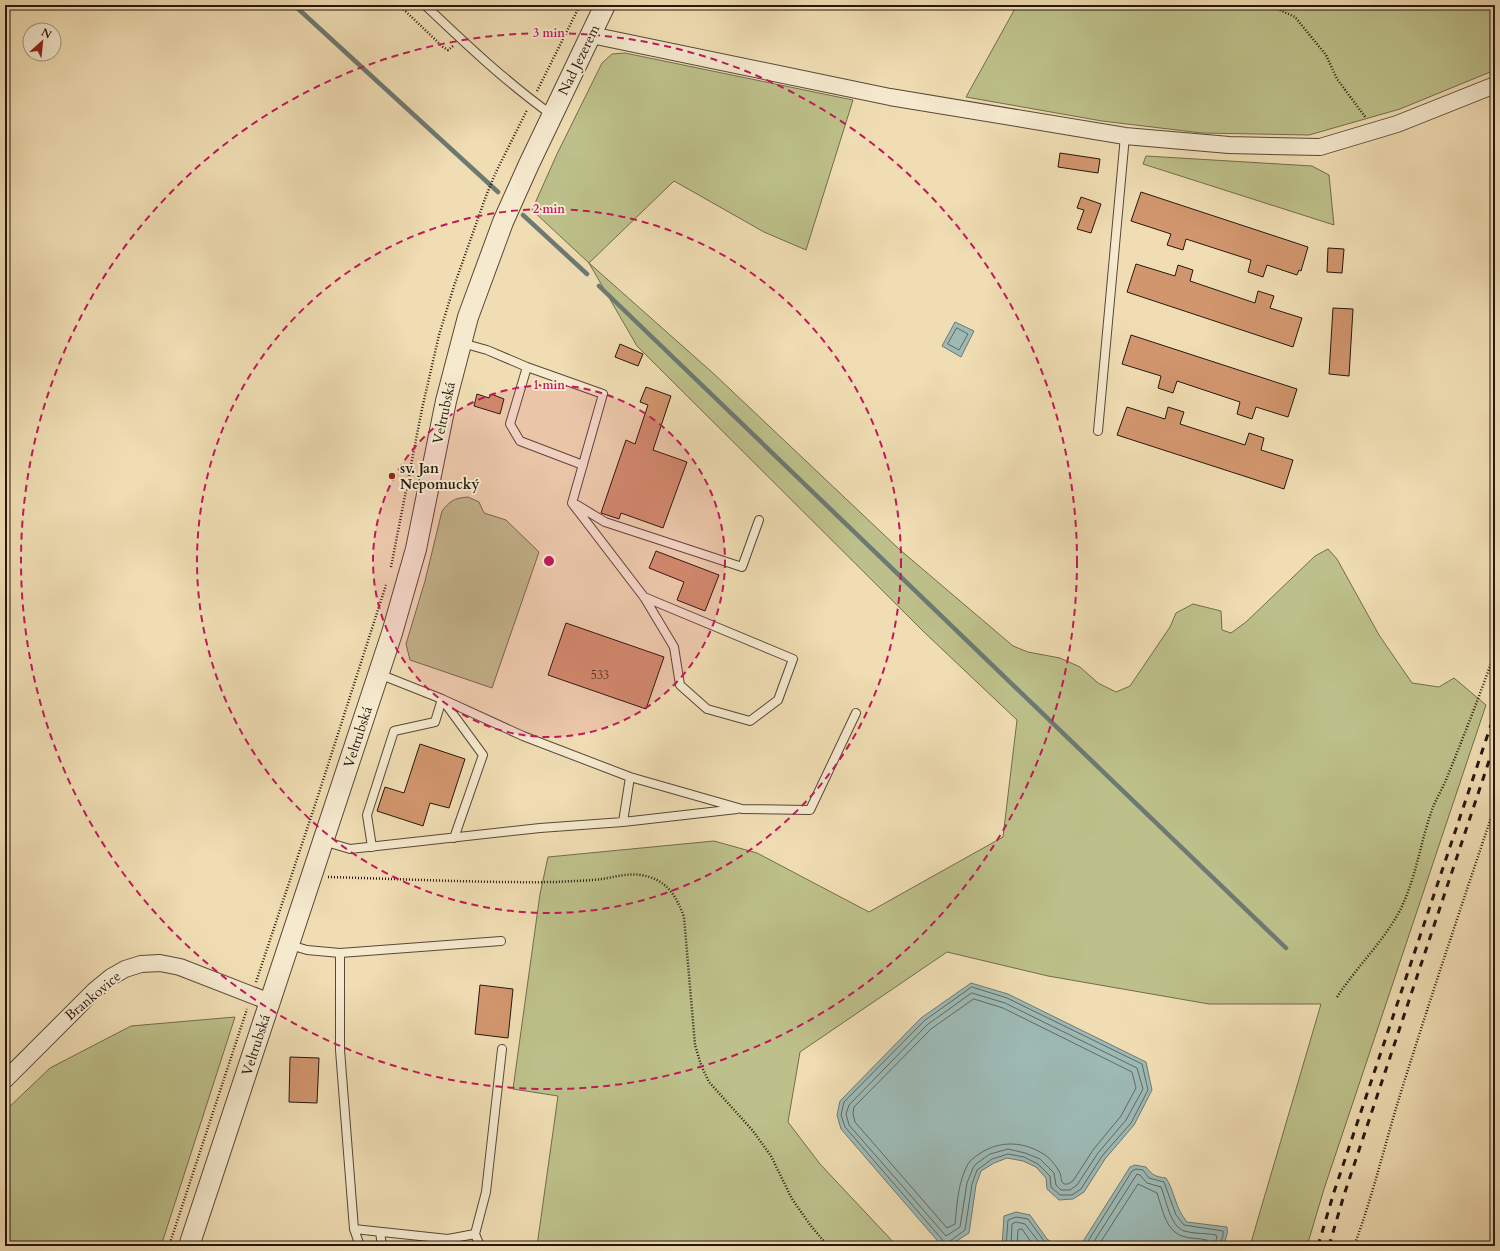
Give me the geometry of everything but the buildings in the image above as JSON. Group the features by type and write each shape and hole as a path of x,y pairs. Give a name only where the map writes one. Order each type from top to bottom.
{"street":[{"name":"Nad Jezerem","path":"503,222 605,5"},
{"path":"591,35 890,97 1125,136 1229,145 1320,147 1397,124 1495,85"},
{"name":"Veltrubská","path":"189,1246 398,613 416,549 446,401 460,343 478,287 503,222"},
{"name":"Brankovice","path":"5,1080 94,991 111,977 125,969 141,964 160,963 180,967 251,996 270,1002"}],"lane":[{"path":"425,5 461,39 532,101 552,115"},
{"path":"1098,431 1125,136"},
{"path":"460,343 487,350 527,367 603,394 572,503"},
{"path":"527,367 510,424 520,442 582,465"},
{"path":"572,503 605,522 742,567 759,520"},
{"path":"572,503 644,597 674,647 680,685 707,709 750,721 778,700 793,659 644,597"},
{"path":"379,674 442,699 523,736 630,777 742,809"},
{"path":"442,699 483,755 454,838"},
{"path":"372,847 367,815 394,731 436,722 442,699"},
{"path":"323,841 350,849 540,828 623,822 742,809 810,810 856,713"},
{"path":"623,822 630,777"},
{"path":"289,944 307,950 340,953 501,941"},
{"path":"340,953 340,1050 354,1229 360,1246"},
{"path":"480,1246 475,1234 486,1192 502,1049"},
{"path":"354,1229 450,1243 475,1234"},
{"path":"380,1232 382,1246"}],"path":[{"path":"399,5 448,50 461,39"},
{"path":"390,572 422,409 439,335 454,286 496,172 580,5"},
{"path":"1269,5 1295,17 1326,55 1337,79 1369,122 1370,132"},
{"path":"168,1246 316,802 388,580"},
{"path":"1337,997 1348,980 1383,936 1398,913 1407,894 1432,812 1446,781 1495,652"},
{"path":"1354,1246 1365,1217 1380,1161 1440,969 1495,806"},
{"path":"311,876 558,882 602,879 624,874 641,875 656,880 669,889 678,902 684,917 695,1045 701,1066 709,1082 753,1132 771,1156 792,1199 811,1226 828,1246"}],"green space":[{"path":"1017,5 1495,5 1495,70 1400,109 1309,135 1202,133 1102,121 966,97"},
{"path":"625,53 853,100 806,250 764,232 674,181 589,263 532,210 557,154 602,63 612,54"},
{"path":"1146,156 1312,166 1329,175 1334,225 1143,164"},
{"path":"589,263 714,374 899,549 1013,646 1028,652 1060,658 1080,667 1098,683 1116,692 1130,686 1170,627 1176,613 1193,604 1221,611 1222,630 1231,633 1246,622 1315,556 1328,549 1337,559 1379,635 1412,683 1439,687 1454,678 1486,705 1324,1189 1307,1246 1250,1246 1321,1004 1209,1004 1048,976 947,952 800,1052 788,1122 820,1164 897,1246 537,1246 558,1096 513,1089 540,894 548,857 714,841 757,853 869,912 1003,837 1017,720 924,632 637,346"},
{"path":"468,497 479,502 484,513 506,520 539,552 492,688 410,660 406,644 425,581 442,511 453,501 459,498"},
{"path":"235,1017 161,1246 5,1246 5,1111 50,1068 131,1026"}],"water":[{"path":"955,322 974,331 961,357 942,346"},
{"path":"971,983 1008,994 1146,1062 1152,1090 1134,1125 1105,1159 1084,1192 1073,1199 1059,1200 1047,1189 1046,1178 1036,1167 1023,1161 1007,1158 994,1163 981,1171 976,1185 969,1233 949,1246 942,1246 841,1129 837,1115 840,1101 921,1018"},
{"path":"1135,1165 1146,1167 1154,1175 1166,1178 1177,1206 1187,1222 1227,1227 1225,1241 1222,1246 1075,1246 1082,1243 1130,1167"},
{"path":"1016,1212 1030,1215 1047,1239 1057,1246 1002,1246 1004,1216"}],"waterway":[{"path":"294,5 498,192"},
{"path":"523,215 587,274"},
{"path":"599,286 1286,948"}],"railway":[{"path":"1318,1246 1334,1192 1495,713"},
{"path":"1329,1246 1344,1195 1495,743"}],"place":[{"name":"sv. Jan Nepomucký","path":"392,476"}]}
